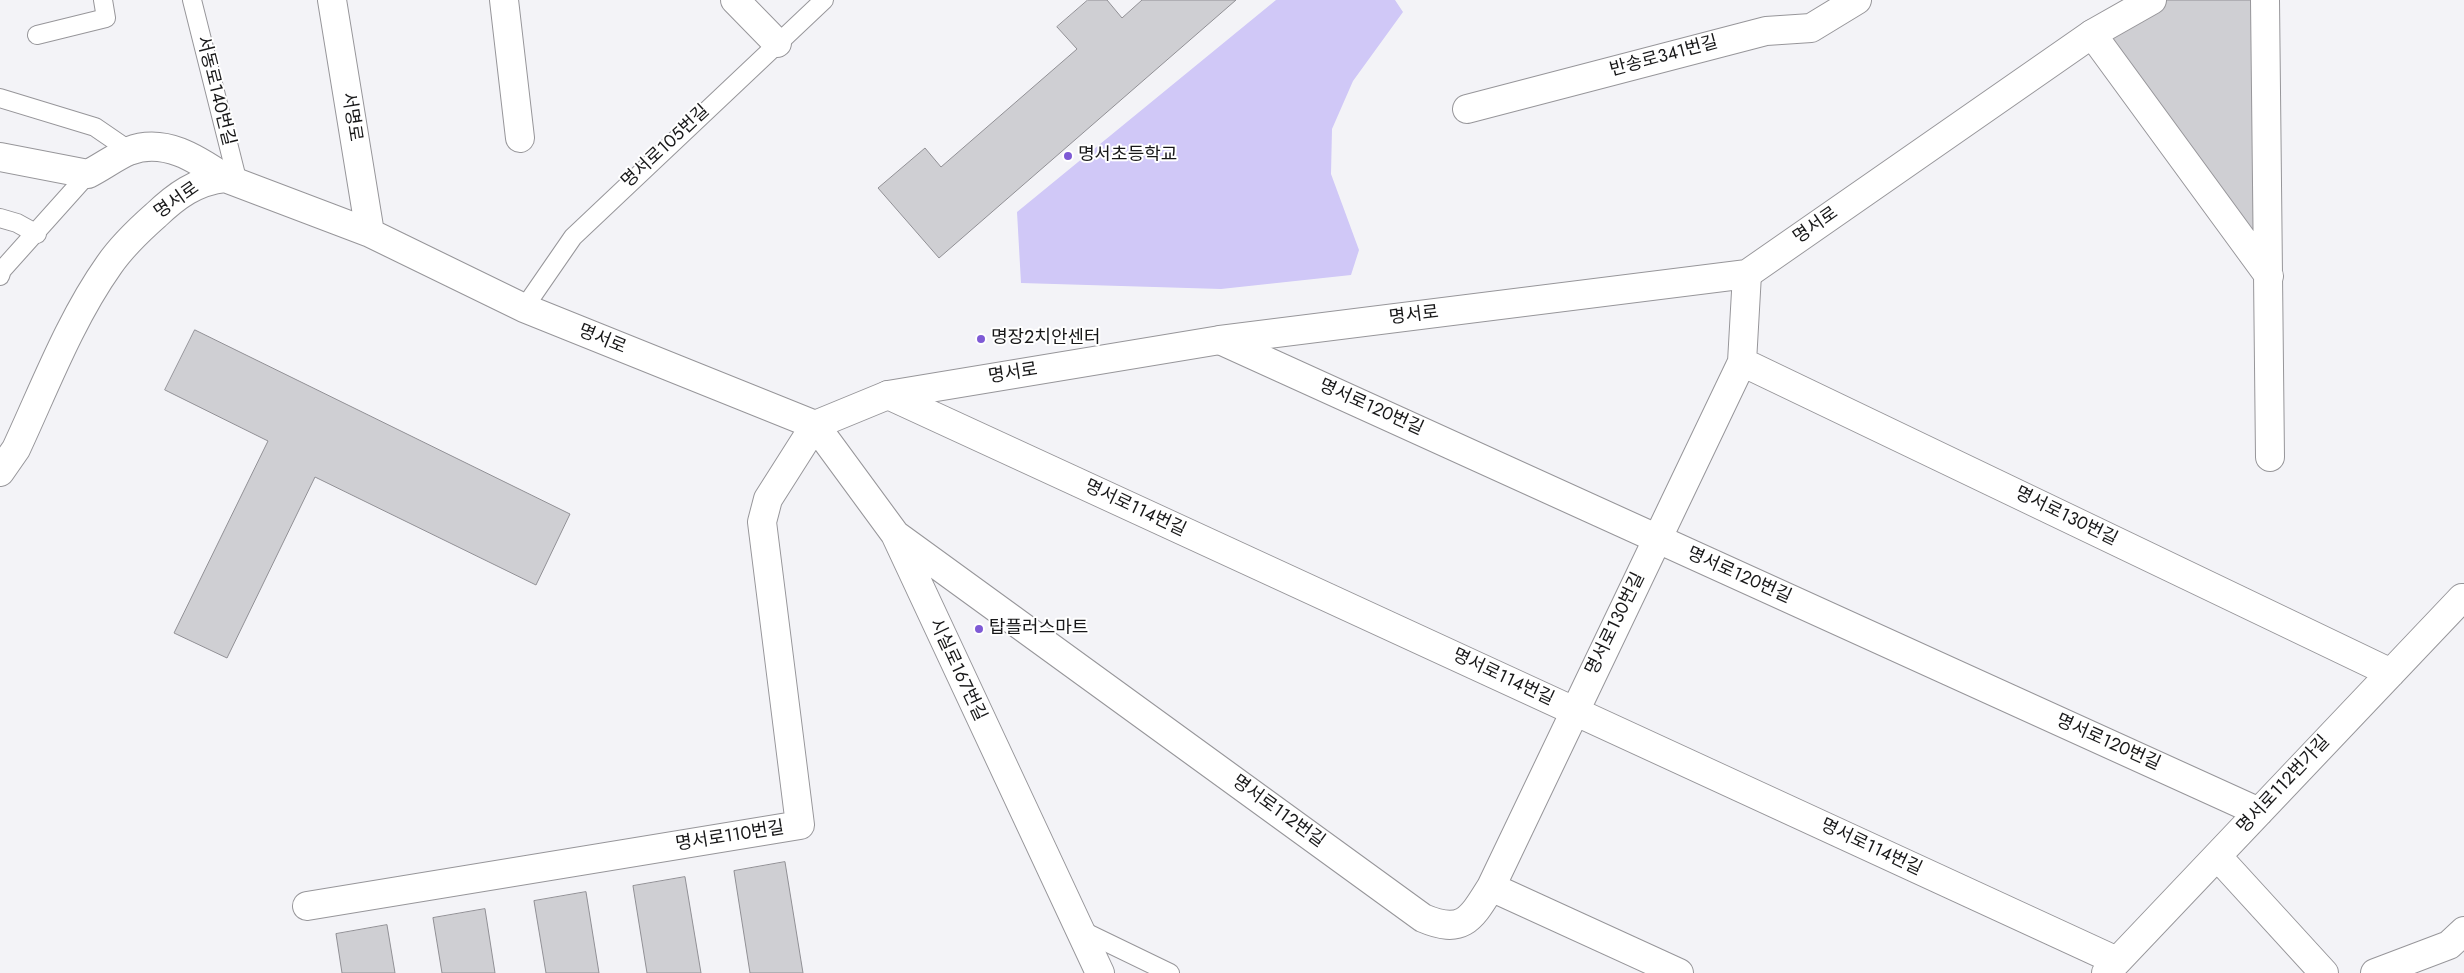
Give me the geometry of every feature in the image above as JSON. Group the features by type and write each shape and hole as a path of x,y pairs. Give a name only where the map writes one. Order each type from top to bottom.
{"street":[{"name":"서명로","path":"332,0 370,233"},
{"path":"504,0 520,138"},
{"path":"735,0 777,44"},
{"name":"반송로341번길","path":"1467,109 1766,31 1811,28 1857,0"},
{"name":"명서로","path":"0,472 16,449 89,294 110,263 129,240 167,204 198,184 232,181 370,233 524,308 815,425 888,395 1220,340 1747,274 2092,34 2152,0"},
{"path":"2265,0 2270,457"},
{"path":"2092,34 2269,276"},
{"path":"0,157 88,174 130,151 143,148 177,150 194,157 232,181"},
{"name":"명서로130번길","path":"1491,887 1742,362 1747,274"},
{"name":"명서로120번길","path":"1220,340 2259,812"},
{"name":"명서로130번길","path":"1742,362 2391,673"},
{"name":"명서로114번길","path":"888,395 1575,711 2112,967"},
{"name":"시실로167번길","path":"815,425 894,534 1100,973"},
{"name":"명서로110번길","path":"307,906 800,825 762,522 768,499 815,425"},
{"name":"명서로112번길","path":"894,534 1423,918 1448,926 1454,925 1474,913 1491,887"},
{"name":"명서로112번가길","path":"2112,967 2463,599"},
{"path":"2218,856 2324,973"},
{"path":"1491,887 1679,973"},
{"path":"2375,973 2449,945 2464,931"}],"lane":[{"path":"37,35 106,18 103,0"},
{"name":"서동로140번길","path":"192,0 232,181"},
{"name":"명서로105번길","path":"524,308 573,237 824,0"},
{"path":"0,98 95,127 130,151"},
{"path":"0,276 2,270 88,174"},
{"path":"0,218 17,223 36,234"},
{"path":"1078,928 1170,973"}],"shaded area":[{"path":"1276,0 1395,0 1403,12 1353,81 1332,129 1331,174 1359,250 1351,275 1221,289 1021,283 1017,212"}],"building":[{"path":"1088,0 1107,0 1122,18 1142,0 1236,0 939,258 878,188 925,148 941,167 1077,49 1057,27"},
{"path":"2152,0 2265,0 2269,276 2092,34"},
{"path":"195,330 570,514 536,585 315,477 227,658 174,633 268,441 165,390"},
{"path":"785,862 803,973 750,973 734,871"},
{"path":"685,877 701,973 647,973 633,886"},
{"path":"586,892 599,973 546,973 534,901"},
{"path":"485,909 495,973 442,973 433,918"},
{"path":"387,925 395,973 342,973 336,934"}],"place":[{"name":"명서초등학교","path":"1068,156"},
{"name":"명장2치안센터","path":"981,339"},
{"name":"탑플러스마트","path":"979,629"}]}
